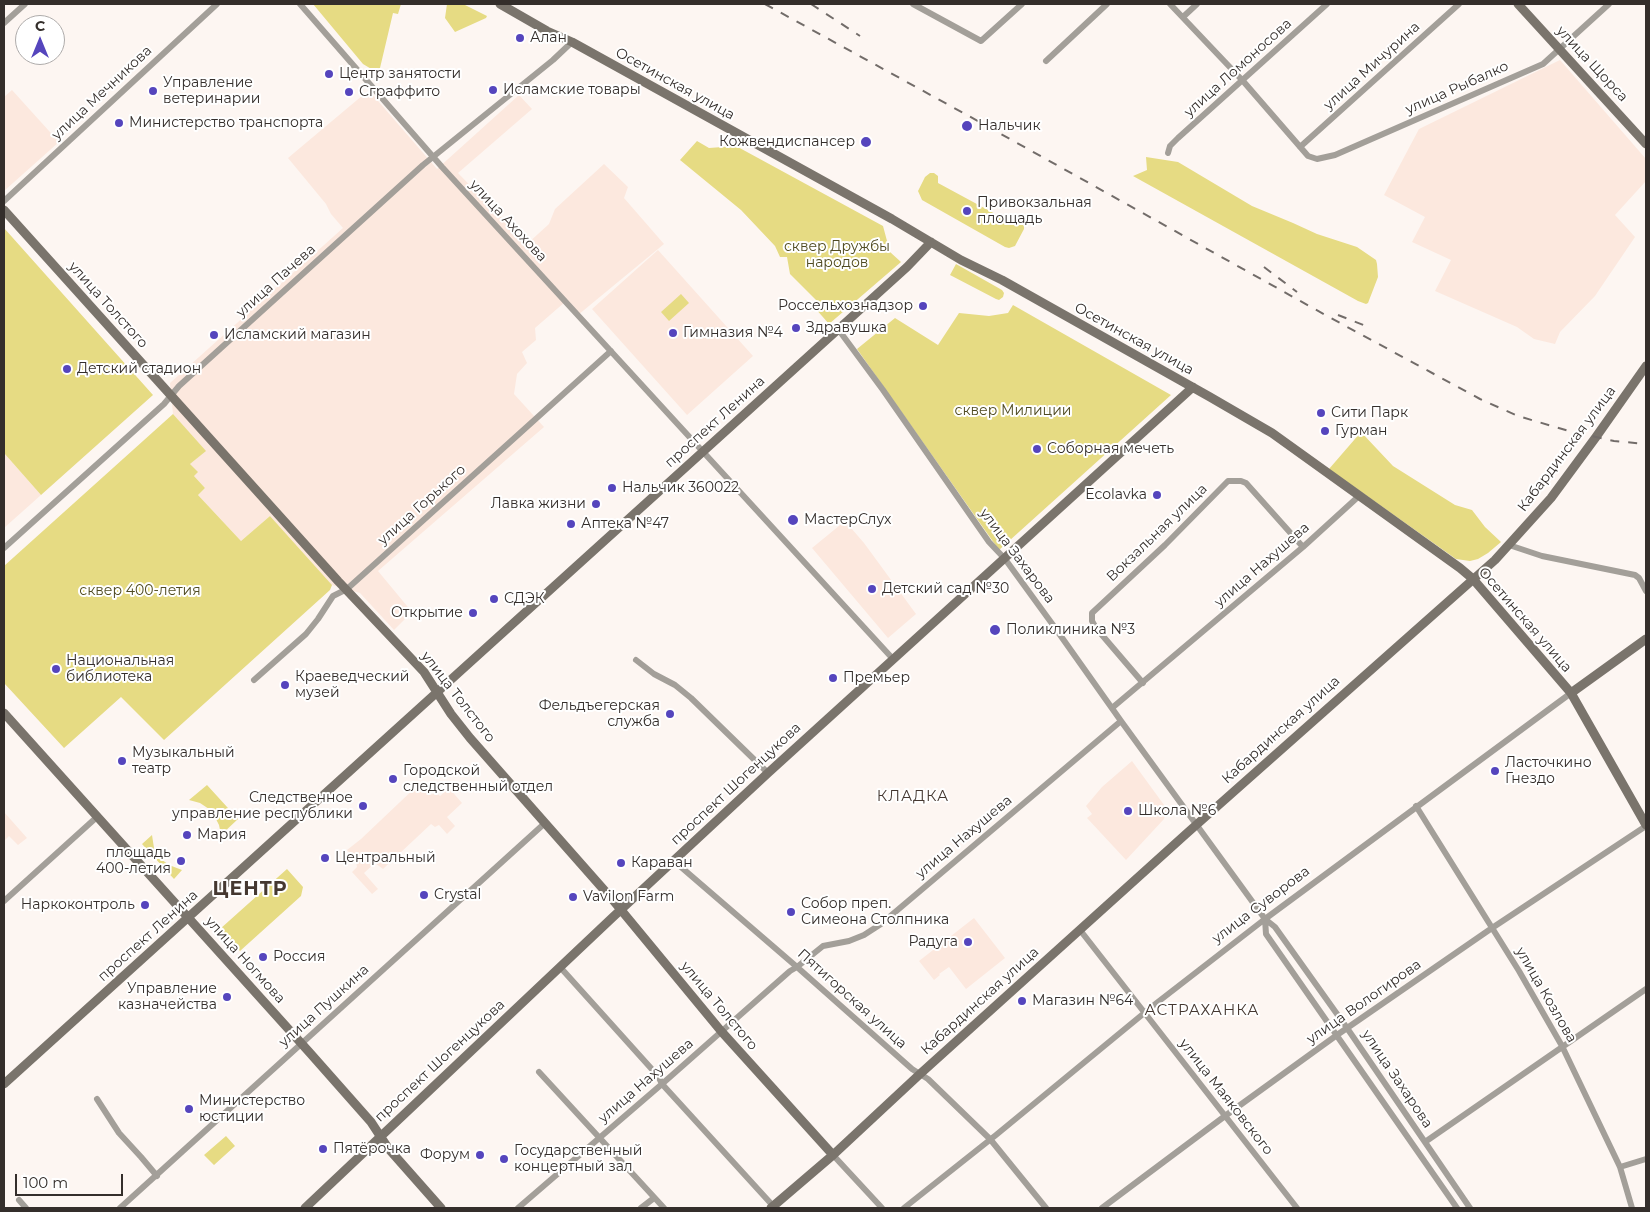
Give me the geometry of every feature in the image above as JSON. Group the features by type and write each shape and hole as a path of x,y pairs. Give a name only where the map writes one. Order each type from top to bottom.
{"main road":[{"name":"Осетинская улица","path":"500,4 892,219 961,260 1002,280 1272,433 1460,568 1472,579 1571,693 1646,825"},
{"name":"улица Щорса","path":"1518,4 1646,144"},
{"name":"улица Толстого","path":"4,210 171,396 424,672 451,714 470,738 621,910 721,1031 833,1155"},
{"name":"проспект Ленина","path":"4,1084 907,267 931,242"},
{"name":"Кабардинская улица","path":"773,1208 1509,545 1556,491 1646,366"},
{"name":"проспект Шогенцукова","path":"304,1208 768,773 1193,387"},
{"name":"улица Суворова","path":"1571,693 1646,639"},
{"name":"улица Ногмова","path":"4,713 371,1122 388,1148 441,1208"}],"street":[{"path":"4,23 25,4"},
{"name":"улица Мечникова","path":"4,201 217,4"},
{"name":"улица Ахохова","path":"300,4 433,158 893,660"},
{"path":"913,4 981,42 1022,4"},
{"path":"1046,61 1107,4"},
{"path":"1170,4 1243,81 1300,147"},
{"path":"1183,17 1197,4"},
{"name":"улица Ломоносова","path":"1168,153 1170,146 1178,138 1327,4"},
{"name":"улица Мичурина","path":"1300,147 1459,4"},
{"name":"улица Рыбалко","path":"1300,147 1308,156 1314,159 1335,155 1543,64 1609,4"},
{"name":"улица Пачева","path":"4,548 164,404 179,386 273,300 433,158 553,60 572,42"},
{"name":"улица Захарова","path":"838,329 989,542 1005,559 1054,625 1264,919 1275,927 1347,1028 1470,1208"},
{"name":"улица Горького","path":"254,680 306,634 333,596 347,589 611,351"},
{"name":"Вокзальная улица","path":"1143,684 1096,628 1092,621 1092,613 1165,545 1228,481 1242,481 1246,483 1303,547"},
{"name":"улица Нахушева","path":"1112,708 1143,684 1303,547 1359,496"},
{"path":"1509,545 1542,556 1635,575 1639,578 1646,591"},
{"path":"636,660 691,698 768,773"},
{"name":"улица Суворова","path":"904,1208 1264,919 1571,693"},
{"name":"улица Нахушева","path":"518,1208 790,971 823,946 850,941 864,935 880,924 1121,721"},
{"name":"улица Козлова","path":"1416,806 1519,971 1562,1046 1620,1167 1632,1208"},
{"path":"4,901 98,816"},
{"name":"улица Пушкина","path":"120,1208 545,823"},
{"name":"улица Вологирова","path":"1102,1208 1337,1035 1646,825"},
{"name":"Пятигорская улица","path":"674,861 906,1064 928,1079 990,1139 1046,1208"},
{"name":"улица Захарова","path":"1264,919 1266,934 1457,1208"},
{"name":"улица Маяковского","path":"1080,930 1297,1208"},
{"path":"560,967 773,1208"},
{"path":"1425,1142 1646,989"},
{"path":"539,1072 664,1208"},
{"path":"97,1099 119,1133 156,1176"},
{"name":"улица Толстого","path":"833,1155 882,1208"},
{"path":"1620,1167 1646,1160"},
{"path":"641,1208 654,1198"},
{"path":"19,1200 26,1208"}],"shaded area":[{"path":"1560,60 1646,159 1646,181 1615,215 1635,237 1595,296 1560,332 1555,344 1534,339 1517,327 1435,291 1451,260 1412,242 1425,217 1384,195 1419,129"},
{"path":"12,90 59,142 4,191 4,97"},
{"path":"372,94 437,169 519,95 532,109 458,173 527,244 549,224 555,209 604,164 628,187 624,198 664,244 578,315 565,302 535,328 536,340 522,352 527,363 517,374 514,394 544,427 378,571 412,612 394,630 360,593 332,585 270,516 241,541 198,495 205,488 194,476 190,464 205,451 173,414 170,383 343,228 288,158 363,95"},
{"name":"Гимназия №4","path":"658,250 753,356 687,415 592,309"},
{"path":"4,453 41,495 4,528"},
{"name":"Детский сад №30","path":"845,521 864,543 916,614 888,638 812,548"},
{"name":"Школа №6","path":"1132,761 1167,809 1164,819 1126,860 1087,818 1092,814 1086,806 1102,787"},
{"path":"419,784 429,795 437,793 440,796 449,788 462,803 447,817 455,826 447,834 439,825 435,827 431,824 383,869 375,863 364,873 378,889 372,894 352,872 357,867 356,861 347,850"},
{"path":"4,812 27,838 18,845 9,836 4,841"},
{"name":"Радуга","path":"974,918 1005,958 966,989 949,967 934,980 919,961"}],"green space":[{"path":"313,4 401,4 398,14 393,13 380,68 373,70 363,64"},
{"path":"447,4 463,4 487,16 455,32 445,18"},
{"name":"сквер Дружбы народов","path":"697,141 709,148 736,146 883,226 890,252 901,262 829,324 815,308 819,303 790,274 787,257 780,257 775,246 741,210 680,160"},
{"path":"1146,157 1178,162 1252,206 1317,234 1357,247 1376,260 1377,264 1378,277 1368,303 1358,301 1133,176 1147,170"},
{"path":"930,173 938,176 938,183 1012,223 1022,222 1024,229 1015,246 1005,247 922,200 918,191 925,177"},
{"name":"Детский стадион","path":"4,228 153,395 41,495 4,453"},
{"path":"956,264 1002,290 1004,293 1003,297 999,300 996,299 950,275"},
{"path":"681,294 689,303 669,321 661,312"},
{"name":"сквер Милиции","path":"1013,305 1171,395 999,550 857,349 895,318 938,345 959,313 989,316 1008,313"},
{"name":"сквер 400-летия","path":"173,414 206,451 190,464 198,472 194,476 205,488 198,495 241,541 270,516 332,585 330,590 164,740 121,697 64,748 4,683 4,566"},
{"path":"1361,432 1393,466 1455,505 1472,510 1485,527 1501,542 1478,559 1470,561 1456,559 1329,469"},
{"path":"207,785 238,819 221,835 219,825 212,811 200,803 189,800"},
{"path":"152,835 154,848 161,859 169,865 182,870 174,879 142,844"},
{"path":"287,869 303,887 301,896 240,951 220,929"},
{"path":"226,1136 235,1146 214,1165 204,1155"}],"railway":[{"path":"765,4 1480,399 1518,416 1569,431 1614,441 1646,444"},
{"path":"811,4 860,36"},
{"path":"1264,267 1297,292"},
{"path":"1338,315 1371,328"}],"place":[{"name":"Алан","path":"520,38"},
{"name":"Центр занятости","path":"329,74"},
{"name":"Исламские товары","path":"493,90"},
{"name":"Управление ветеринарии","path":"153,91"},
{"name":"Сграффито","path":"349,92"},
{"name":"Министерство транспорта","path":"119,123"},
{"name":"Нальчик","path":"967,126"},
{"name":"Кожвендиспансер","path":"866,142"},
{"name":"Привокзальная площадь","path":"967,211"},
{"name":"Россельхознадзор","path":"923,306"},
{"name":"Здравушка","path":"796,328"},
{"name":"Гимназия №4","path":"673,333"},
{"name":"Исламский магазин","path":"214,335"},
{"name":"Детский стадион","path":"67,369"},
{"name":"Сити Парк","path":"1321,413"},
{"name":"Гурман","path":"1325,431"},
{"name":"Соборная мечеть","path":"1037,449"},
{"name":"Нальчик 360022","path":"612,488"},
{"name":"Ecolavka","path":"1157,495"},
{"name":"Лавка жизни","path":"596,504"},
{"name":"МастерСлух","path":"793,520"},
{"name":"Аптека №47","path":"571,524"},
{"name":"Детский сад №30","path":"872,589"},
{"name":"СДЭК","path":"494,599"},
{"name":"Открытие","path":"473,613"},
{"name":"Поликлиника №3","path":"995,630"},
{"name":"Национальная библиотека","path":"56,669"},
{"name":"Премьер","path":"833,678"},
{"name":"Краеведческий музей","path":"285,685"},
{"name":"Фельдъегерская служба","path":"670,714"},
{"name":"Музыкальный театр","path":"122,761"},
{"name":"Ласточкино Гнездо","path":"1495,771"},
{"name":"Городской следственный отдел","path":"393,779"},
{"name":"Следственное управление республики","path":"363,806"},
{"name":"Школа №6","path":"1128,811"},
{"name":"Мария","path":"187,835"},
{"name":"Центральный","path":"325,858"},
{"name":"площадь 400-летия","path":"181,861"},
{"name":"Караван","path":"621,863"},
{"name":"Crystal","path":"424,895"},
{"name":"Vavilon Farm","path":"573,897"},
{"name":"Наркоконтроль","path":"145,905"},
{"name":"Собор преп. Симеона Столпника","path":"791,912"},
{"name":"Радуга","path":"968,942"},
{"name":"Россия","path":"263,957"},
{"name":"Управление казначейства","path":"227,997"},
{"name":"Магазин №64","path":"1022,1001"},
{"name":"Министерство юстиции","path":"189,1109"},
{"name":"Пятёрочка","path":"323,1149"},
{"name":"Форум","path":"480,1155"},
{"name":"Государственный концертный зал","path":"504,1159"}],"district":[{"name":"КЛАДКА","path":"913,797"},
{"name":"ЦЕНТР","path":"250,889"},
{"name":"АСТРАХАНКА","path":"1202,1011"}]}
